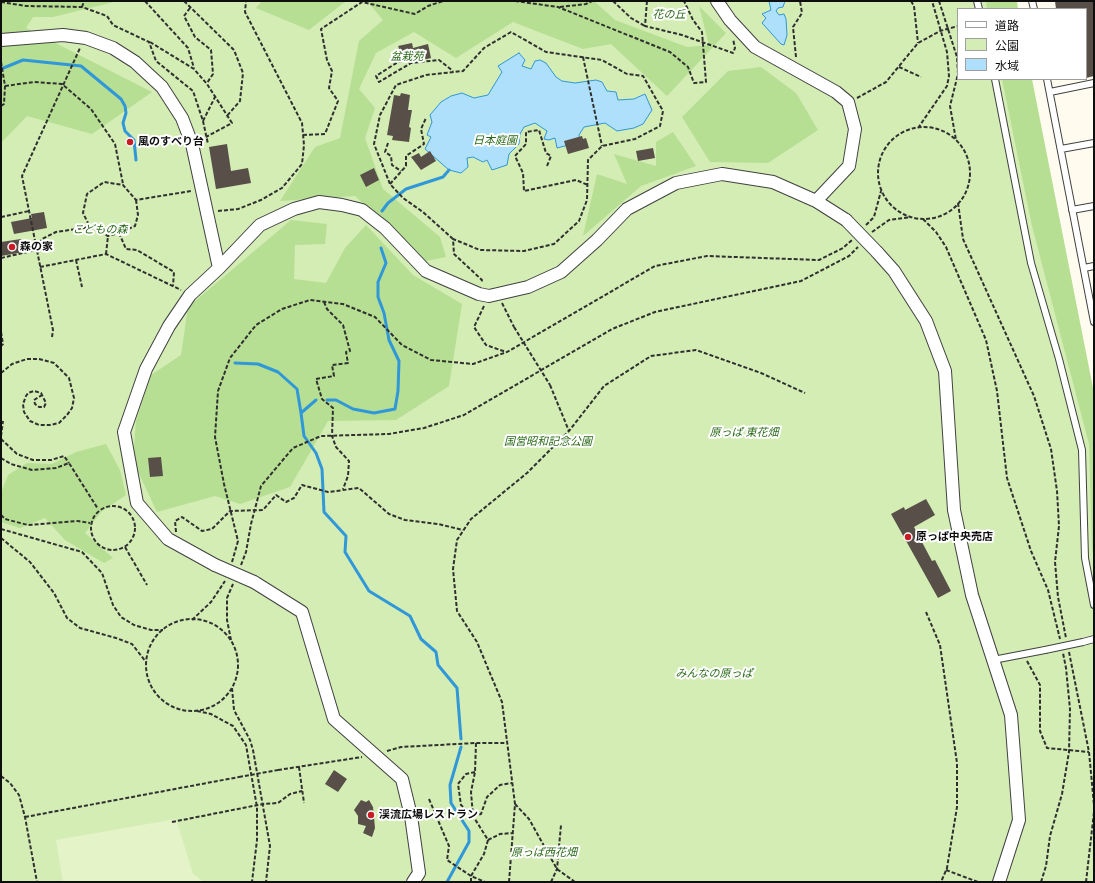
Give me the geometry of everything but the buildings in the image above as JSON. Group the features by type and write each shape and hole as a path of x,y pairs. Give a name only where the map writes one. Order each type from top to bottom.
{"street":[{"path":"717,1 730,20 755,47 836,92 848,102 855,129 849,166 816,201"},
{"path":"1,40 63,35 85,38 113,48 136,62 162,87 182,118 192,144 219,268"},
{"path":"413,882 419,873 410,816 402,779 376,754 334,719 302,612 254,582 215,565 168,539 137,503 124,432 146,369 168,326 190,295 219,268 260,225 294,209 319,202 362,210 384,228 426,270 489,295 528,287 562,272 597,240 627,209 676,184 722,174 773,182 816,201 846,220 894,271 926,321 945,370 954,510 972,595 1011,715 1019,820 999,882"}],"lane":[{"path":"995,80 1031,263 1059,359 1082,450 1085,558 1094,605"},
{"path":"1047,80 1094,322"},
{"path":"1050,92 1094,83"},
{"path":"1061,149 1094,143"},
{"path":"1072,210 1094,206"},
{"path":"1084,268 1094,266"},
{"path":"993,660 1094,639"}],"path":[{"path":"82,7 84,1"},
{"path":"145,1 188,48 194,69"},
{"path":"184,1 234,50 243,73 240,101 226,117"},
{"path":"207,213 238,209 260,200 282,188 302,164 304,145 302,123 246,12 246,1"},
{"path":"303,135 325,134 338,101 329,88 332,71 327,60 321,29 362,2 415,14 428,6 443,1"},
{"path":"515,1 558,7 670,52 688,67 694,84 706,82 702,32 693,20 684,1"},
{"path":"558,7 586,4 592,1"},
{"path":"613,1 631,18 645,26 702,41 733,53 735,48 732,40 740,31"},
{"path":"645,26 647,1"},
{"path":"797,71 793,27 802,13 800,1"},
{"path":"911,1 914,6 918,43"},
{"path":"918,128 947,86 949,76 947,52 932,1"},
{"path":"939,1 957,57"},
{"path":"190,8 184,16 195,37 210,50 213,74 207,84"},
{"path":"848,102 886,82 918,43 940,31 957,26"},
{"path":"511,32 546,52 602,60 627,74 643,76 663,111 660,126 635,139 602,146 588,160 588,200 579,221 554,244 524,251 480,250 453,239 423,212 403,198 390,184 374,144 380,115 396,85 426,75 454,72 462,71 484,48 511,32"},
{"path":"149,42 194,69 207,84 226,117 232,123 206,137"},
{"path":"52,337 53,330 22,176 62,84 78,52"},
{"path":"583,57 602,146"},
{"path":"411,63 410,59 398,62 376,76 379,82 411,63 439,60 454,72"},
{"path":"1,62 5,86 4,104 1,106"},
{"path":"899,67 921,77"},
{"path":"956,140 950,106 957,78"},
{"path":"1,258 36,250 42,239 56,232 90,227 108,236 119,233 134,226 138,215 136,200 123,185 115,144 91,109 62,84 34,82 5,86"},
{"path":"203,121 214,97"},
{"path":"390,184 406,166 406,156 424,144 421,129 426,118"},
{"path":"864,228 874,217 881,191 878,170 884,150 898,135 918,128 936,129 947,133 956,140 967,158 969,172 968,185 958,204 942,215 923,219 911,217 889,220 868,235"},
{"path":"548,166 551,156 546,153 539,130 526,132 526,144 515,156 523,173 524,191 576,180 588,185"},
{"path":"388,143 385,152 391,156 392,165 402,171"},
{"path":"90,227 83,213 87,194 104,182 123,185"},
{"path":"136,200 202,189"},
{"path":"881,191 893,207 911,217"},
{"path":"958,204 963,239 1034,396 1051,449 1058,490 1058,526 1055,562 1067,644"},
{"path":"1,217 29,211"},
{"path":"923,219 936,232 946,247 986,340 997,391 1006,478 1031,551 1048,590 1061,644"},
{"path":"119,233 126,249 137,250 174,272 173,286"},
{"path":"106,254 108,236"},
{"path":"232,563 238,541 214,437 218,391 230,358 256,325 282,309 310,300 342,304 375,317 402,345 431,360 474,364 507,352 655,266 707,256 819,260 844,248 854,238"},
{"path":"453,239 454,254 482,280 489,295 514,327 550,385 570,431"},
{"path":"238,572 246,552 254,511 261,486 293,448 321,436 389,434 424,428 464,414 612,330 655,312 801,281 849,256 858,246"},
{"path":"40,267 106,254 190,295"},
{"path":"76,260 82,287"},
{"path":"489,295 474,328 486,345 507,352"},
{"path":"324,302 327,309 343,325 350,351 346,352 348,363 332,365 334,376 316,379 322,400 333,408 332,436 336,447 349,461 348,476 343,489"},
{"path":"1,332 3,344 1,346"},
{"path":"509,882 515,804 502,702 477,642 457,611 453,569 457,540 471,519 527,472 570,431 604,386 651,356 696,350 761,373 805,393"},
{"path":"1,373 12,364 27,359 40,359 54,363 69,378 74,398 72,408 59,423 39,425 30,421 24,412 23,404 28,392 38,391 42,395 45,399 46,403 44,406 39,407 35,404 34,400 42,395"},
{"path":"1,436 4,421"},
{"path":"1,439 18,454 33,460 51,460 64,456 99,509"},
{"path":"1,458 11,464 32,470 56,468 69,462"},
{"path":"168,539 176,532 175,521 182,517 202,531 212,530 230,511 262,510 276,495 286,502 294,498 302,485 328,492 359,488 389,514 404,520 438,524 464,530"},
{"path":"114,504 129,511 136,524 134,537 124,547 112,551 99,546 91,536 90,523 99,509 114,504"},
{"path":"1,515 5,519 28,524 78,521 90,523"},
{"path":"1,529 82,552 102,573 113,605 121,617 134,625 151,630 163,630"},
{"path":"1,538 30,562 54,593 67,618 80,628 132,644 146,662"},
{"path":"124,547 147,585"},
{"path":"192,620 211,602 227,577"},
{"path":"194,711 213,706 227,695 238,672 237,656 231,640 227,620 227,598 236,578"},
{"path":"926,612 940,645 957,763 957,807 946,870 941,882"},
{"path":"231,640 221,630 210,623 192,620 181,621 163,630 153,641 146,662 148,679 156,694 177,709 211,714 219,717 233,726 246,745 257,805 257,840 252,882"},
{"path":"1041,882 1046,866 1050,836 1062,794 1069,752 1070,709 1063,652"},
{"path":"1069,652 1089,752 1094,805"},
{"path":"1023,653 1040,685 1040,731 1047,748 1069,752 1089,752"},
{"path":"232,687 234,710 250,740 263,804 270,846 266,882"},
{"path":"25,817 238,777 376,754 401,747 476,742 507,743"},
{"path":"473,816 471,792 476,772 476,742"},
{"path":"299,767 304,802"},
{"path":"476,772 466,774 458,784 461,805 473,816 488,840"},
{"path":"1,775 10,783 19,795 25,817 37,882"},
{"path":"473,816 481,814 487,797 500,785 512,783"},
{"path":"172,822 257,805 278,803 290,794 302,791"},
{"path":"429,799 449,846 447,860 471,876 485,882"},
{"path":"515,804 529,819 557,869 575,882"},
{"path":"1086,882 1094,812"},
{"path":"551,882 557,869 562,825"},
{"path":"471,882 471,876 484,854 488,840 500,834 513,834"},
{"path":"946,870 978,882"}],"green space":[{"name":"国営昭和記念公園","path":"1,1 1010,1 1012,8 957,8 957,80 1025,80 1094,440 1094,882 1,882"},
{"path":"1,1 118,1 53,17 33,17 26,28 152,92 92,134 27,116 1,143"},
{"path":"262,1 346,1 309,30 256,8"},
{"path":"367,1 594,1 615,20 687,47 709,45 699,6 726,33 667,96 611,44 583,49 513,22 456,58 414,32 376,53 359,89 375,108 365,138 383,189 440,237 446,257 426,261 355,196 280,201 315,147 340,138 359,41 383,20"},
{"path":"986,1 1017,1 1018,8 987,8"},
{"path":"761,67 796,93 818,130 768,163 710,162 682,117 728,71"},
{"path":"1002,80 1032,80 1094,393 1094,557 1092,549 1089,444 1032,226"},
{"path":"673,132 696,166 641,186 583,236 597,174 627,184 614,154 656,166 656,142"},
{"path":"291,220 327,224 325,244 295,245 294,279 326,283 345,248 366,225 413,275 462,304 449,386 396,420 328,421 290,487 240,504 215,496 157,512 133,461 136,420 151,375 181,355 188,307"},
{"path":"106,444 120,470 126,495 101,512 85,533 113,558 104,563 65,540 45,518 20,528 1,522 1,493 8,475 27,463 52,464 76,452"},
{"path":"176,819 193,874 204,882 63,882 56,840"}],"water":[{"path":"769,1 785,1 783,7 778,8 776,11 779,15 784,14 786,19 787,35 784,45 781,44 762,23 766,18 762,14 771,10"},
{"path":"519,53 525,60 522,66 531,69 535,61 540,60 546,63 556,77 562,81 575,83 596,80 602,82 607,91 616,92 618,100 634,99 645,94 652,110 643,124 634,128 617,131 605,123 584,127 579,135 580,142 557,148 555,138 549,140 544,139 547,131 535,123 524,127 520,134 519,144 509,154 507,165 492,170 487,160 483,162 473,157 467,158 468,167 461,173 449,170 425,149 431,137 427,135 432,122 430,115 441,102 451,96 462,93 474,98 488,95 502,72 498,66"}],"waterway":[{"path":"1,69 23,60 81,66 121,99 125,106 126,113 123,123 125,131 134,140 136,160"},
{"path":"382,211 388,203 406,189 443,177 449,170"},
{"path":"327,400 336,400 353,409 374,413 395,409 398,391 399,361 389,340 384,313 378,297 378,282 386,263 381,248"},
{"path":"235,363 258,364 278,372 297,389 301,413"},
{"path":"316,400 301,413 304,436 316,453 322,469 324,512 346,536 345,552 369,591 410,616 421,639 436,652 438,665 457,688 461,739"},
{"path":"447,882 469,842 469,831 451,803 450,785 461,747"}],"place":[{"name":"風のすべり台","path":"130,142"},
{"name":"森の家","path":"12,247"},
{"name":"原っぱ中央売店","path":"908,537"},
{"name":"渓流広場レストラン","path":"371,815"}],"park label":[{"name":"花の丘","path":"669,15"},
{"name":"盆栽苑","path":"407,57"},
{"name":"日本庭園","path":"495,141"},
{"name":"こどもの森","path":"100,230"},
{"name":"原っぱ 東花畑","path":"744,433"},
{"name":"みんなの原っぱ","path":"714,674"},
{"name":"原っぱ西花畑","path":"544,853"}]}
